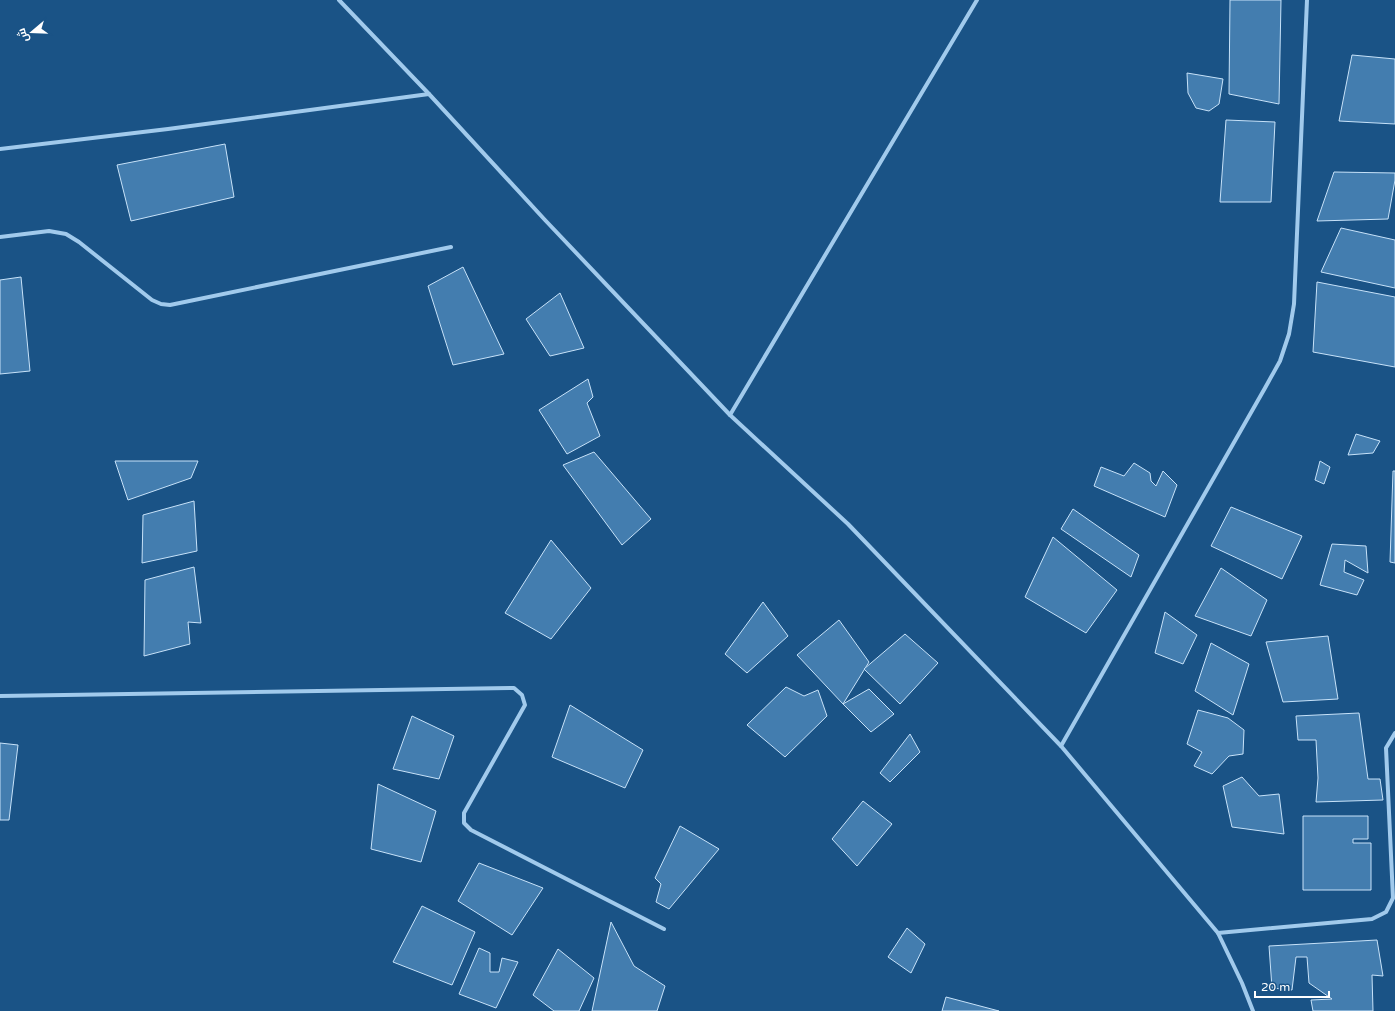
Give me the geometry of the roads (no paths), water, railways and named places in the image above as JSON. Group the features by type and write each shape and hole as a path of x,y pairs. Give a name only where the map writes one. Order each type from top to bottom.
{"street":[{"path":"339,0 730,415 848,524 1061,746 1218,933 1242,983 1253,1011"},
{"path":"730,415 977,0"},
{"path":"1061,746 1266,388 1280,361 1289,334 1294,304 1307,0"},
{"path":"0,149 168,129 429,94"},
{"path":"0,237 49,231 66,234 79,242 152,300 161,304 170,305 451,247"},
{"path":"0,696 514,688 522,695 525,705 464,813 464,824 471,830 664,928"},
{"path":"1218,933 1372,919 1386,912 1393,898 1386,748 1395,733"}]}
